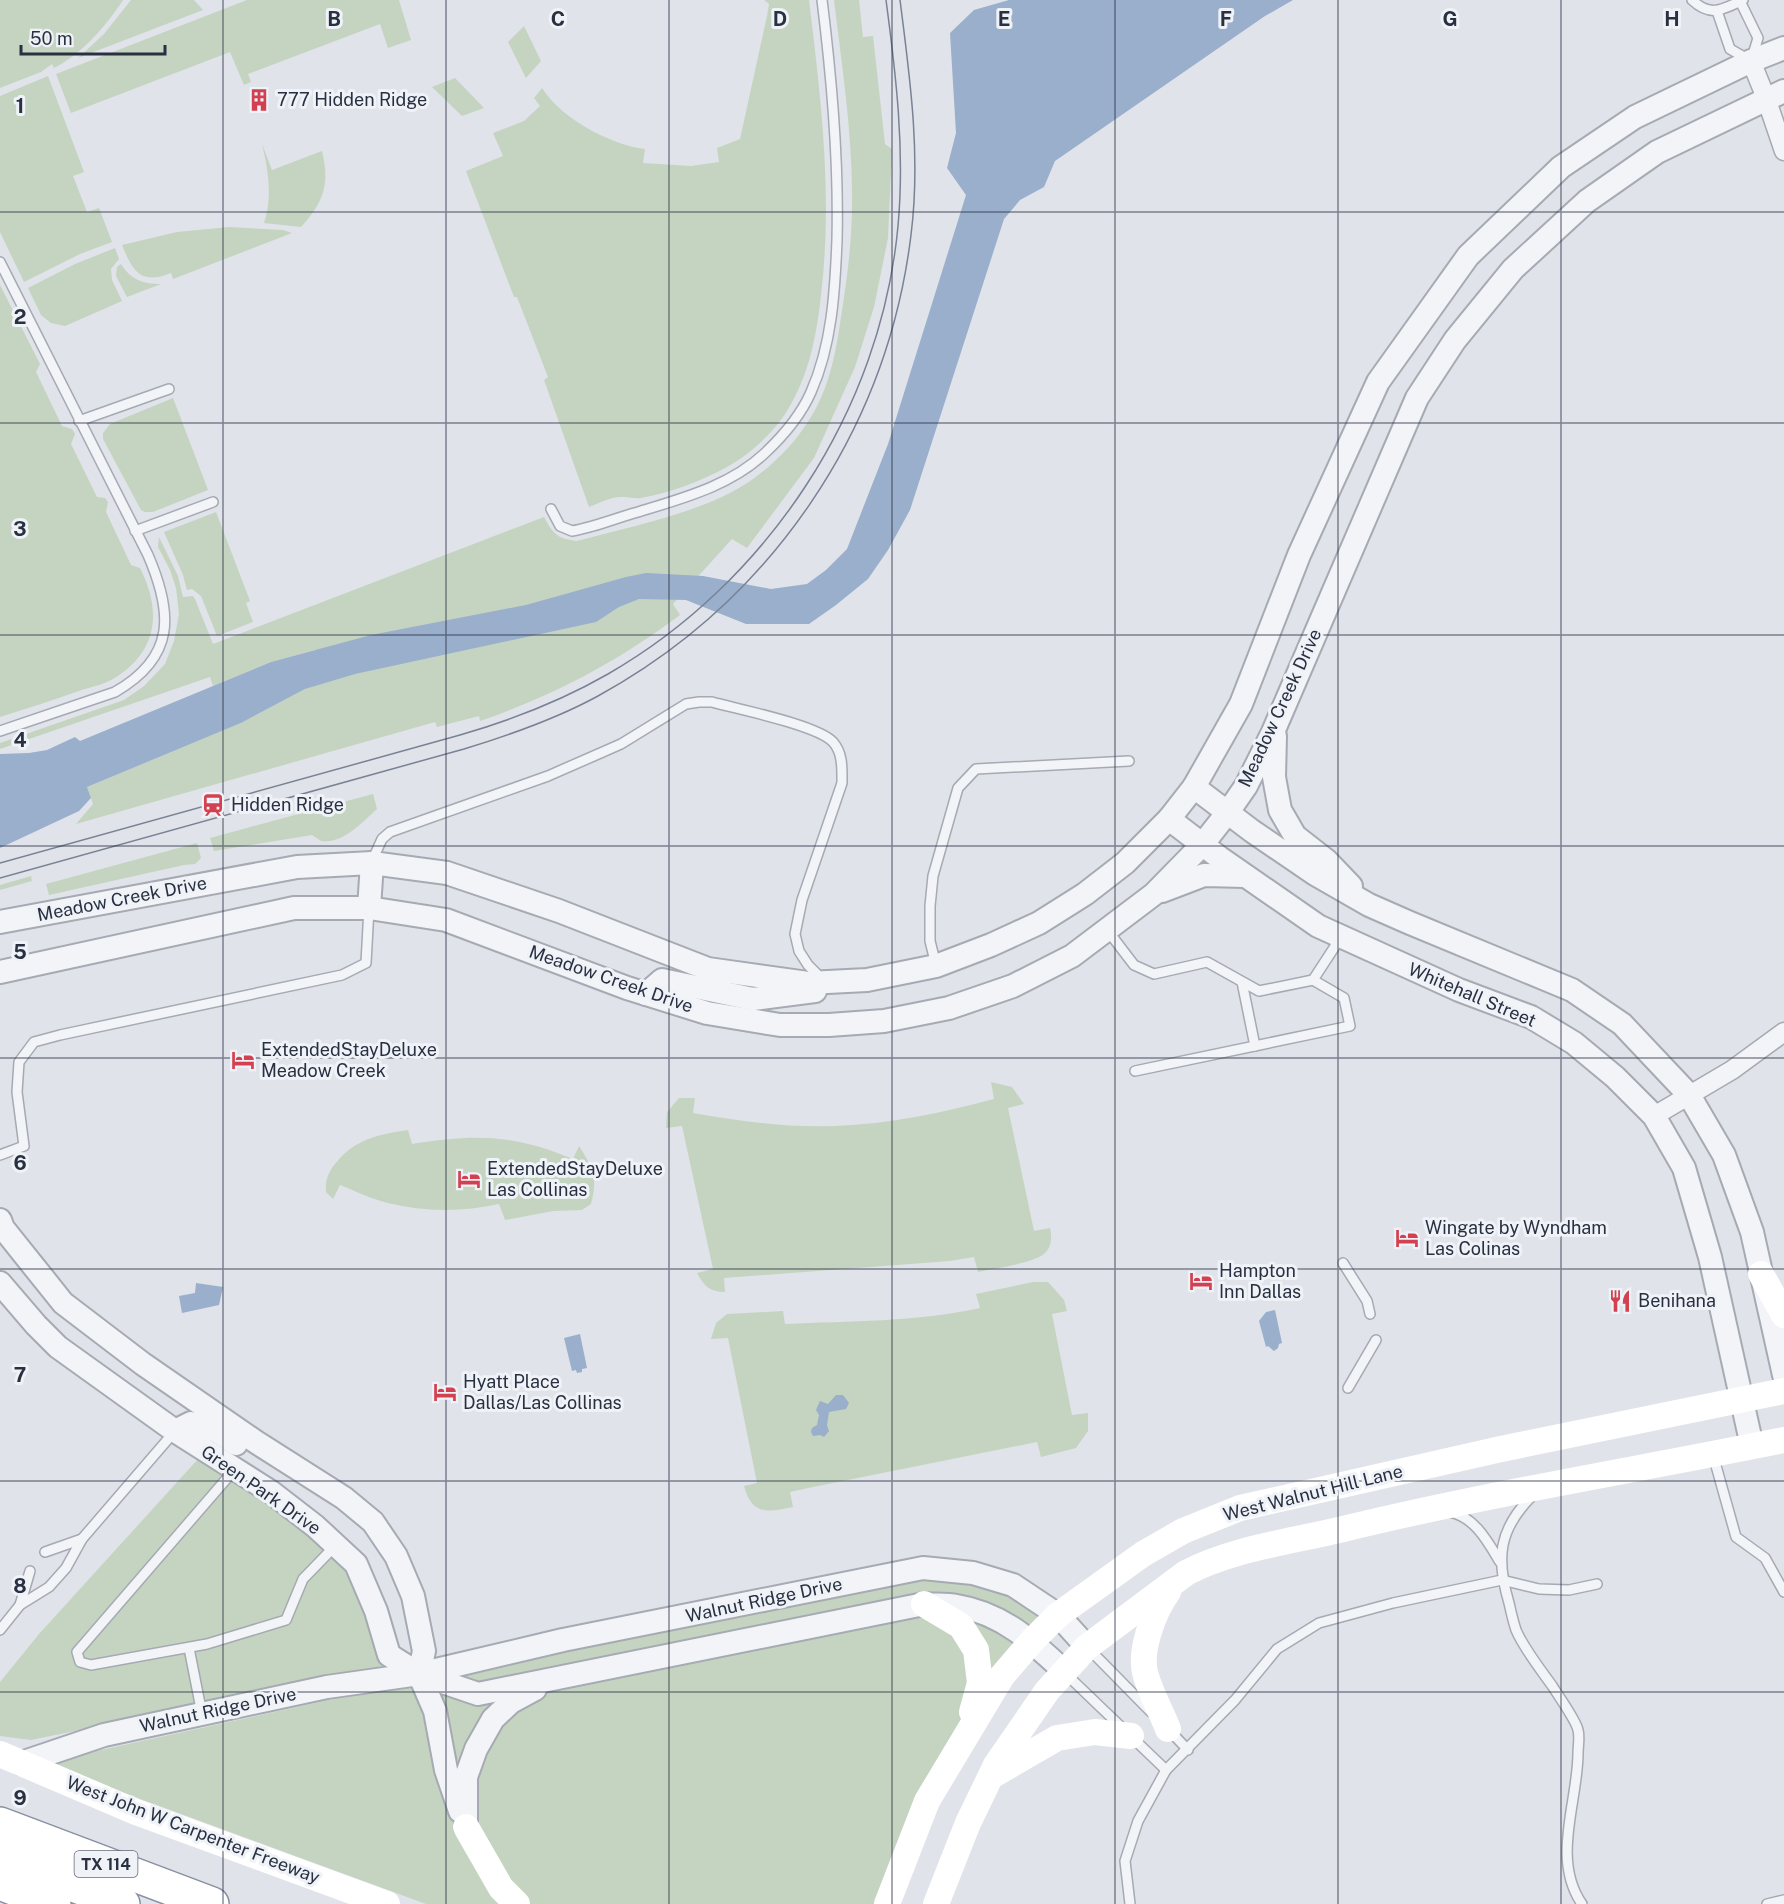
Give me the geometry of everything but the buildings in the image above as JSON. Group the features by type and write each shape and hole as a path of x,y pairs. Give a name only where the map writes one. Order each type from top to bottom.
{"highway":[{"name":"TX 114","path":"0,1824 212,1904"},
{"path":"0,1857 123,1904"},
{"path":"0,1883 54,1904"}],"main road":[{"path":"1761,1274 1784,1316"},
{"name":"West Walnut Hill Lane","path":"887,1904 927,1801 1002,1676 1058,1615 1153,1548 1183,1531 1240,1508 1501,1449 1784,1391"},
{"path":"936,1904 968,1823 996,1765 1047,1690 1087,1647 1179,1578 1199,1566 1245,1552 1419,1512 1784,1440"},
{"path":"1168,1729 1145,1674 1145,1648 1151,1623 1163,1599 1179,1578"},
{"path":"924,1604 961,1626 976,1650 980,1683 965,1738"},
{"path":"992,1775 1057,1738 1095,1732 1131,1736"},
{"name":"West John W Carpenter Freeway","path":"11,1759 136,1812 387,1904"},
{"path":"466,1827 501,1888 517,1904"}],"street":[{"name":"Meadow Creek Drive","path":"0,922 297,867 372,862 447,873 559,911 708,969 807,983 867,980 936,966 991,945 1039,923 1084,894 1125,863 1169,819 1194,788 1241,704 1299,555 1378,382 1468,256 1561,167 1635,117 1750,61 1784,48"},
{"path":"1750,61 1775,95 1784,151"},
{"name":"Meadow Creek Drive","path":"0,972 294,908 369,908 446,920 646,994 707,1013 780,1025 829,1025 884,1021 949,1008 1013,986 1072,956 1154,894 1202,845 1228,812 1246,786 1276,723 1417,398 1455,340 1513,269 1587,201 1658,152 1775,95"},
{"path":"1276,723 1273,756 1280,810 1295,836 1327,861 1369,905"},
{"path":"1194,788 1315,874 1369,905 1572,990 1622,1024 1689,1095 1724,1155 1752,1232 1784,1375"},
{"name":"Whitehall Street","path":"1169,819 1245,876 1318,926 1459,990 1531,1017 1574,1043 1615,1077 1654,1116 1684,1168 1710,1257 1752,1446"},
{"path":"369,908 372,862"},
{"path":"1154,894 1204,875 1245,876"},
{"path":"646,994 662,980 753,999 803,994 867,980"},
{"path":"1654,1116 1732,1070 1784,1032"},
{"name":"Green Park Drive","path":"0,1220 3,1228 63,1303 142,1364 344,1498 373,1522 396,1556 413,1596 424,1651 419,1674 389,1655 376,1611 356,1564 336,1545 271,1492 175,1431 58,1347 0,1283"},
{"name":"Green Park Drive","path":"175,1431 191,1423 216,1431 257,1458 305,1474"},
{"name":"Walnut Ridge Drive","path":"11,1759 104,1735 327,1687 419,1674 563,1640 923,1568 990,1576 1013,1585 1058,1615 1087,1647"},
{"name":"Walnut Ridge Drive","path":"419,1674 478,1694 924,1604 958,1606 1001,1620 1032,1641 1065,1672"},
{"path":"419,1674 435,1711 446,1770 466,1827"},
{"path":"466,1827 466,1777 476,1749 493,1719 511,1702 554,1680"}],"lane":[{"path":"551,509 560,526 572,531 718,485 742,471 764,454 783,435 810,394 820,369 826,341 833,304 836,267 837,150 834,98 822,0"},
{"path":"1692,0 1707,10 1717,11 1729,8 1741,0 1758,38 1750,61 1730,50 1717,11"},
{"path":"0,262 159,582 164,601 165,620 164,634 158,651 142,674 115,692 0,731"},
{"path":"80,421 169,389"},
{"path":"135,531 213,502"},
{"path":"372,862 382,839 390,832 548,776 621,744 686,704 712,702 808,728 833,742 843,763 842,783 802,900 795,934 799,951 808,965 825,982"},
{"path":"936,966 930,941 933,876 958,788 976,769 1129,761"},
{"path":"0,1155 24,1146 17,1092 19,1062 34,1042 342,975 366,963 369,908"},
{"path":"1108,931 1134,965 1154,974 1207,962 1259,991 1313,980 1344,998 1350,1026 1135,1071"},
{"path":"1313,980 1341,937"},
{"path":"1242,982 1255,1046"},
{"path":"1343,1263 1367,1301 1370,1314"},
{"path":"1348,1388 1376,1340"},
{"path":"0,1630 20,1605 49,1587 66,1568 82,1539 175,1431"},
{"path":"1712,1454 1736,1537 1766,1558 1784,1592"},
{"path":"235,1469 77,1652 80,1662 91,1665 189,1648 286,1620 303,1579 336,1545"},
{"path":"1565,1483 1533,1495 1520,1509 1509,1525 1500,1562 1502,1580 1516,1631 1578,1730 1578,1774 1567,1840 1569,1875 1581,1904"},
{"path":"1419,1512 1453,1512 1469,1521 1482,1533 1500,1562"},
{"path":"45,1552 82,1539"},
{"path":"20,1605 30,1571"},
{"path":"1130,1904 1125,1861 1138,1821 1166,1770 1235,1700 1277,1649 1319,1623 1393,1603 1502,1580 1539,1589 1569,1590 1598,1584"},
{"path":"1087,1647 1188,1750"},
{"path":"189,1648 202,1714"},
{"path":"1065,1672 1166,1770"},
{"path":"1767,1904 1784,1900"}],"green space":[{"path":"0,0 123,0 101,29 74,55 54,68 52,64 41,72 0,88"},
{"path":"131,0 194,0 203,10 78,58 104,34"},
{"path":"247,0 399,0 411,40 388,48 380,24 248,74 251,82 244,85 230,52 71,113 56,74"},
{"path":"764,0 809,0 818,74 826,184 826,221 817,323 812,351 803,378 791,404 771,432 755,448 727,467 674,490 639,498 614,498 589,507 544,380 548,377 517,297 514,297 466,171 503,156 493,133 524,121 540,106 534,98 542,88 561,110 588,128 617,142 645,149 643,163 691,166 719,162 717,148 740,139 767,16 769,4"},
{"path":"834,0 859,0 863,37 873,36 885,144 892,149 888,238 874,307 855,367 814,458 747,548 732,539 673,604 680,615 633,648 584,676 534,700 480,721 479,716 437,727 435,722 76,824 93,804 87,787 241,723 305,689 322,683 315,650 271,662 213,686 210,677 0,749 0,743 124,700 144,686 165,664 174,641 179,614 176,588 158,547 159,537 178,576 183,597 193,596 195,599 213,644 544,517 557,535 577,541 692,509 734,491 769,467 797,437 822,396 834,357 845,289 851,232 852,178"},
{"path":"524,26 541,61 526,78 508,42"},
{"path":"48,76 84,172 73,176 87,212 99,208 112,242 80,254 24,282 0,232 0,96"},
{"path":"455,78 484,108 462,116 432,87"},
{"path":"262,144 272,170 322,151 325,173 323,192 315,209 301,227 264,223 269,193"},
{"path":"229,227 283,230 292,233 173,279 171,273 152,277 139,274 122,245 177,232"},
{"path":"115,248 119,259 111,269 112,280 122,301 65,326 51,323 41,315 28,288 75,264"},
{"path":"121,264 138,280 161,284 127,297 116,276 117,267"},
{"path":"0,285 40,364 36,372 62,426 72,429 75,434 71,444 97,497 105,498 108,502 106,512 131,565 140,568 147,584 153,615 152,630 139,656 113,679 0,717"},
{"path":"173,398 208,490 153,512 145,512 141,510 103,439 103,433 110,424"},
{"path":"216,512 250,601 246,603 253,622 217,636 201,596 192,589 187,590 183,575 164,532"},
{"path":"373,794 377,809 352,831 337,839 321,841 312,835 214,851 210,838"},
{"path":"197,843 201,858 195,864 49,895 46,884"},
{"path":"31,876 32,881 0,890 0,885"},
{"path":"991,1082 1012,1087 1024,1104 1008,1108 1034,1231 1050,1228 1051,1242 1044,1254 1021,1263 978,1272 974,1257 950,1261 724,1278 725,1292 711,1289 702,1281 697,1273 713,1269 682,1126 666,1128 667,1112 679,1098 695,1098 693,1113 764,1123 835,1126 915,1117 994,1099"},
{"name":"ExtendedStayDeluxe Las Collinas","path":"408,1130 412,1144 455,1139 493,1138 531,1145 573,1159 579,1146 593,1173 594,1187 591,1204 582,1210 553,1211 505,1220 499,1204 457,1210 429,1209 382,1201 340,1185 333,1199 326,1192 329,1174 336,1162 347,1151 371,1138"},
{"path":"1033,1282 1048,1282 1064,1300 1067,1311 1052,1314 1072,1415 1088,1413 1088,1431 1076,1448 1041,1457 1037,1442 790,1492 793,1507 762,1510 752,1503 744,1486 757,1483 728,1338 711,1339 716,1323 727,1314 783,1311 785,1324 932,1316 980,1308 976,1294"},
{"path":"199,1458 309,1530 348,1571 366,1612 382,1668 31,1740 0,1736 0,1682 39,1634"},
{"path":"912,1572 990,1584 1051,1615 991,1679 883,1904 426,1904 42,1763"}],"water":[{"path":"1009,0 1293,0 1265,16 1055,161 1044,187 1020,200 1004,219 910,510 888,550 868,579 809,624 746,624 686,600 639,599 619,607 596,622 355,674 305,689 241,723 87,787 91,798 79,811 0,848 0,754 47,750 75,737 80,741 271,662 371,635 526,605 646,573 703,576 771,589 807,584 826,570 847,549 888,444 966,195 947,168 956,133 950,33 974,10"},
{"path":"196,1283 223,1287 219,1305 182,1313 179,1296 195,1293"},
{"path":"1275,1310 1282,1343 1274,1351 1266,1347 1259,1321 1266,1312"},
{"path":"580,1334 587,1368 577,1373 576,1370 572,1371 564,1338"},
{"path":"836,1395 843,1395 849,1403 846,1409 829,1412 827,1425 829,1431 824,1437 813,1436 811,1432 812,1428 817,1425 819,1415 816,1410 820,1401 828,1404"}],"tram line":[{"path":"0,863 460,735 517,716 572,693 608,674 666,636 718,591 766,540 807,484 841,424 868,361 887,294 900,198 900,141 896,84 886,0"},
{"path":"0,878 464,749 532,726 598,696 660,657 717,611 767,560 810,503 847,442 876,376 898,307 911,235 915,176 913,117 900,0"}],"place":[{"name":"777 Hidden Ridge","path":"259,100"},
{"name":"Hidden Ridge","path":"213,805"},
{"name":"ExtendedStayDeluxe Meadow Creek","path":"243,1060"},
{"name":"ExtendedStayDeluxe Las Collinas","path":"469,1179"},
{"name":"Wingate by Wyndham Las Colinas","path":"1407,1238"},
{"name":"Hampton Inn Dallas","path":"1201,1281"},
{"name":"Benihana","path":"1620,1301"},
{"name":"Hyatt Place Dallas/Las Collinas","path":"445,1392"}]}
